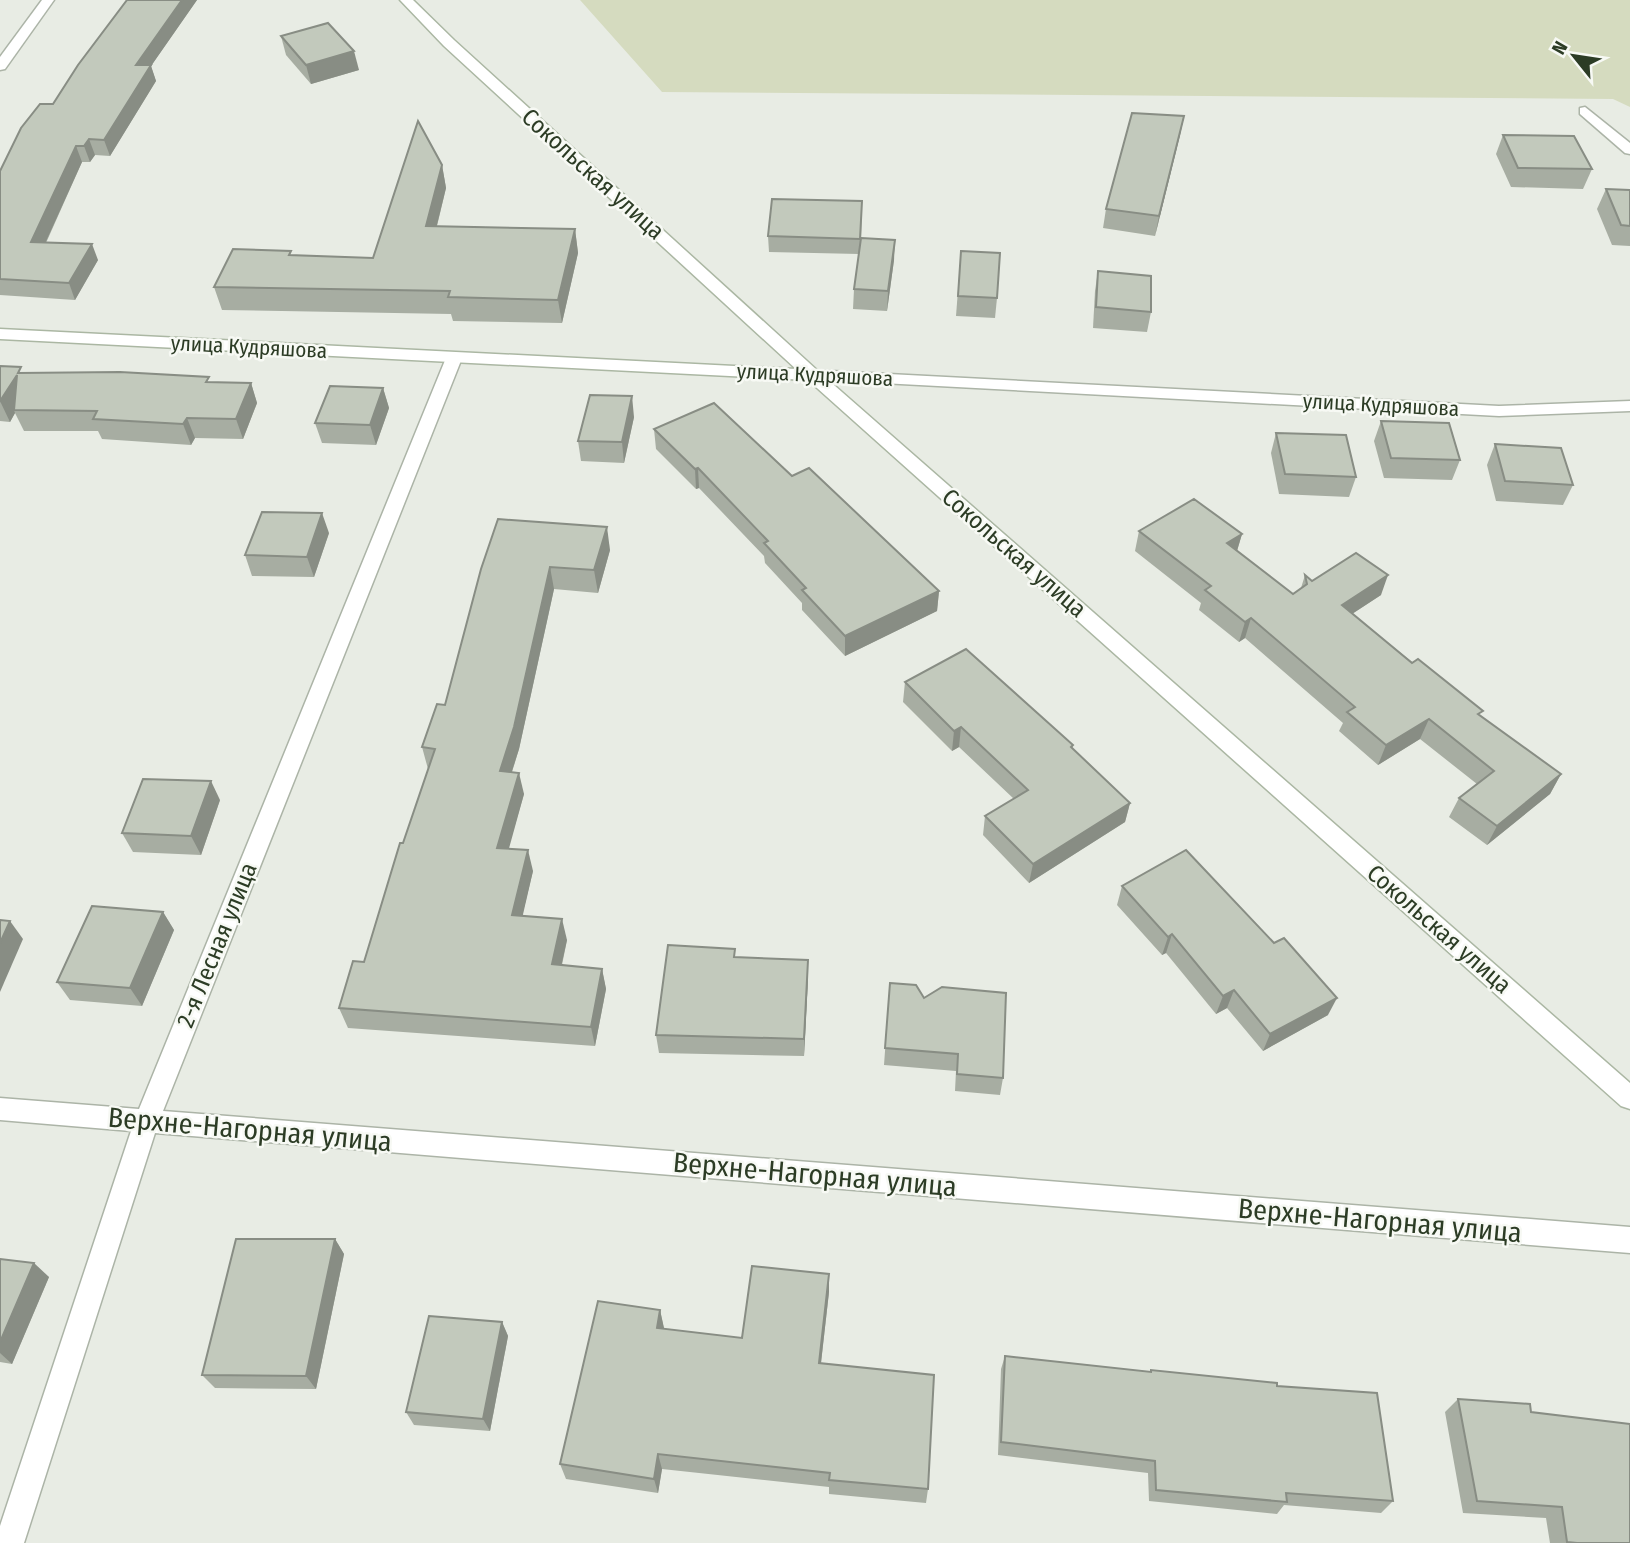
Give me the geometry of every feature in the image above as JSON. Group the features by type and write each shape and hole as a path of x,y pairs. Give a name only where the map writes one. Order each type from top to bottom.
{"street":[{"path":"0,66 48,0"},
{"name":"Сокольская улица","path":"406,0 449,43 812,375 1630,1098"},
{"path":"1585,111 1630,150"},
{"name":"улица Кудряшова","path":"0,334 1499,411 1630,407"},
{"name":"2-я Лесная улица","path":"9,1543 147,1121 454,358"},
{"name":"Верхне-Нагорная улица","path":"0,1108 1630,1240"}],"green space":[{"path":"580,0 1630,0 1630,107 1613,99 662,92"}],"building":[{"path":"127,0 182,0 136,65 151,65 104,140 89,139 84,146 76,146 31,242 92,244 69,283 0,279 0,171 21,128 40,104 53,104 78,65"},
{"path":"328,23 354,51 306,65 281,36"},
{"path":"1132,113 1184,116 1159,216 1106,209"},
{"path":"418,121 442,165 426,226 575,229 558,300 448,297 450,291 214,287 233,249 291,251 289,255 373,258"},
{"path":"1503,135 1574,136 1592,169 1518,168"},
{"path":"1606,189 1630,190 1630,226 1621,225"},
{"path":"772,199 862,201 860,239 768,236"},
{"path":"861,238 895,240 888,291 854,289"},
{"path":"961,251 1000,253 997,298 958,296"},
{"path":"1098,271 1151,276 1151,312 1096,307"},
{"path":"0,366 21,367 18,373 120,372 209,377 206,382 251,383 236,419 187,418 183,424 93,419 97,411 14,410 17,375 0,401"},
{"path":"330,386 383,388 370,425 315,423"},
{"path":"590,395 632,396 622,442 578,441"},
{"path":"714,403 792,476 809,468 939,591 845,636 802,590 806,588 764,543 768,541 698,468 695,469 654,429"},
{"path":"1381,421 1449,423 1460,460 1391,458"},
{"path":"1276,433 1346,435 1356,477 1285,474"},
{"path":"1495,444 1561,448 1573,485 1505,481"},
{"path":"1194,499 1242,534 1227,543 1293,594 1307,584 1305,575 1312,581 1356,553 1388,575 1342,605 1412,663 1418,659 1483,711 1478,714 1561,774 1497,826 1459,798 1494,771 1429,719 1386,745 1347,712 1355,707 1251,618 1245,622 1205,590 1211,586 1139,531"},
{"path":"262,512 322,513 307,557 245,555"},
{"path":"498,519 607,527 594,570 550,567 514,727 500,771 519,773 497,848 528,850 512,915 562,919 552,964 602,969 591,1027 339,1008 353,961 364,962 400,843 403,843 435,749 422,747 437,704 445,705 481,569"},
{"path":"966,649 1073,745 1071,747 1130,803 1033,864 985,816 1028,790 961,727 954,731 905,682"},
{"path":"143,779 211,781 191,836 122,833"},
{"path":"1186,850 1274,943 1284,938 1337,998 1270,1034 1234,990 1223,996 1172,934 1168,937 1122,886"},
{"path":"92,906 163,912 130,988 57,982"},
{"path":"0,920 10,921 0,943"},
{"path":"668,945 735,949 734,957 808,960 804,1039 656,1035"},
{"path":"890,983 916,985 924,998 942,987 1006,993 1003,1078 957,1074 958,1054 885,1048"},
{"path":"236,1239 335,1239 306,1376 202,1375"},
{"path":"0,1259 34,1263 0,1342"},
{"path":"752,1266 829,1274 819,1363 934,1375 928,1489 829,1480 830,1473 658,1454 654,1479 560,1464 598,1301 660,1310 657,1328 742,1338"},
{"path":"429,1316 502,1322 483,1419 406,1412"},
{"path":"1005,1356 1277,1383 1277,1386 1377,1393 1393,1501 1286,1493 1287,1502 1156,1490 1155,1461 1001,1442"},
{"path":"1458,1399 1530,1404 1531,1412 1630,1424 1630,1543 1567,1542 1562,1507 1477,1501"}]}
